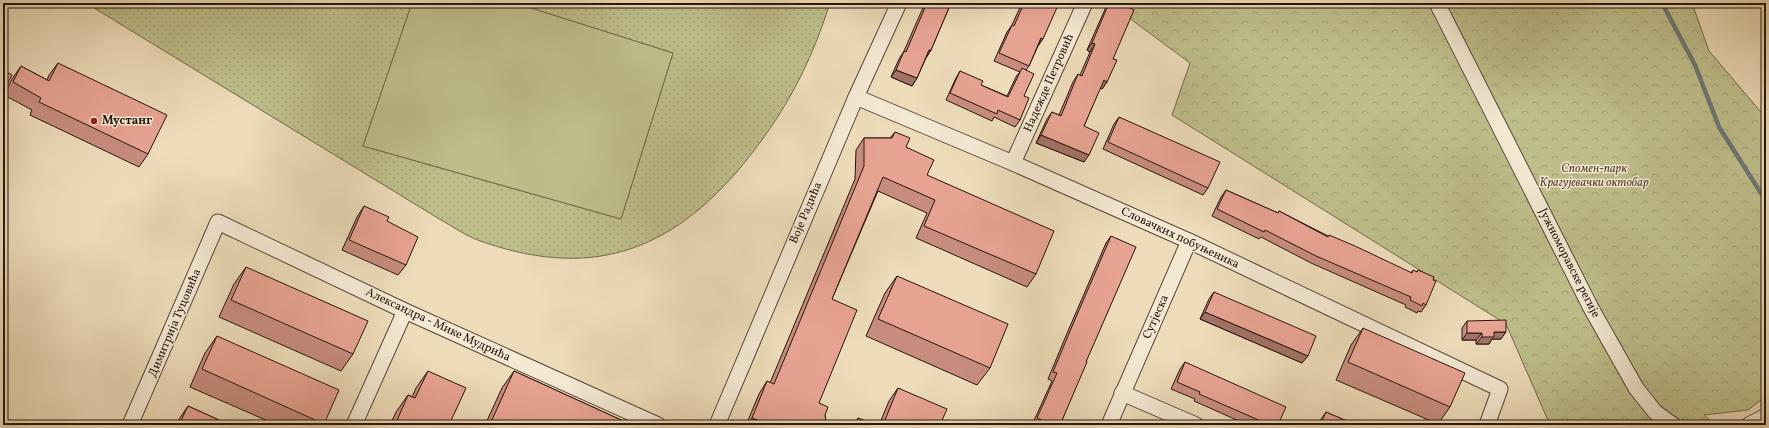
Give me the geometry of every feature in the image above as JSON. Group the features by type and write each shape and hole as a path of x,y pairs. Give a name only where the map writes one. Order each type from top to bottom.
{"street":[{"name":"Воје Радића","path":"717,425 856,97 899,3"},
{"name":"Надежде Петровић","path":"1013,163 1085,3"},
{"name":"Јужноморавске регије","path":"1438,3 1591,308 1636,388 1655,412 1673,425"},
{"name":"Словачких побуњеника","path":"856,97 1013,163 1189,241 1500,389 1487,425"},
{"name":"Александра - Мике Мудрића","path":"218,222 405,311 658,425"},
{"name":"Димитрија Туцовића","path":"130,425 218,222"},
{"name":"Сутјеска","path":"1109,425 1189,241"},
{"path":"354,425 405,311"},
{"path":"1122,393 1196,425"},
{"path":"1749,425 1766,416"}],"green space":[{"path":"86,3 412,3 363,146 621,219 673,53 515,3 830,3 814,47 785,106 745,162 716,193 687,219 656,238 624,251 590,257 554,258 516,252 466,235"},
{"path":"412,3 515,3 673,53 621,219 363,146"},
{"name":"Спомен-парк Крагујевачки октобар","path":"1119,3 1692,3 1709,51 1766,118 1766,396 1748,410 1704,415 1715,425 1550,425 1506,324 1172,115 1190,63 1132,20"}],"building":[{"path":"927,3 951,3 917,78 896,70 904,51 906,52"},
{"path":"1024,3 1059,3 1043,39 1041,38 1029,66 999,53 1012,25 1014,26"},
{"path":"1109,3 1119,3 1134,10 1113,59 1117,60 1107,82 1104,80 1084,126 1099,133 1089,155 1041,135 1052,112 1061,116 1078,74 1082,76 1095,44 1092,43"},
{"path":"58,63 167,115 148,154 39,102 41,98 13,82 21,66 49,81"},
{"path":"1022,68 1034,74 1024,96 1029,98 1020,120 998,110 997,114 950,93 960,71 983,81 981,85 1008,97"},
{"path":"3,70 12,75 6,87 3,86"},
{"path":"1119,117 1220,162 1208,188 1108,142"},
{"path":"895,132 910,138 906,147 934,160 927,175 1054,231 1036,274 924,226 935,200 883,177 832,299 857,310 819,403 828,407 825,415 826,423 828,425 770,425 752,418 767,381 774,384 864,166 864,138 892,138"},
{"path":"1226,190 1278,213 1279,211 1328,237 1329,235 1355,246 1412,273 1413,270 1417,272 1418,270 1434,277 1433,280 1436,281 1426,305 1423,303 1422,306 1410,300 1411,297 1316,256 1265,230 1264,232 1217,209"},
{"path":"364,206 389,217 387,221 418,237 406,265 349,240"},
{"path":"1111,236 1136,247 1060,425 1052,425 1037,418 1057,373 1053,372"},
{"path":"246,267 368,321 353,354 231,300"},
{"path":"897,276 1008,324 990,368 878,319"},
{"path":"1214,292 1316,336 1308,356 1205,312"},
{"path":"1506,320 1506,332 1494,332 1494,337 1482,337 1482,333 1467,333 1467,321"},
{"path":"1363,328 1465,373 1450,407 1348,362"},
{"path":"217,336 339,390 324,424 202,369"},
{"path":"1185,362 1286,407 1278,425 1270,425 1199,394 1200,392 1177,382"},
{"path":"428,371 466,388 449,425 395,425 408,395 415,398"},
{"path":"514,371 632,425 498,425 491,422"},
{"path":"898,388 947,409 940,425 883,425"},
{"path":"188,406 230,425 179,425"},
{"path":"1326,412 1356,425 1320,425"},
{"path":"858,418 875,425 856,425"}],"waterway":[{"path":"1662,3 1695,65 1719,127 1766,201"}],"place":[{"name":"Мустанг","path":"94,121"}]}
